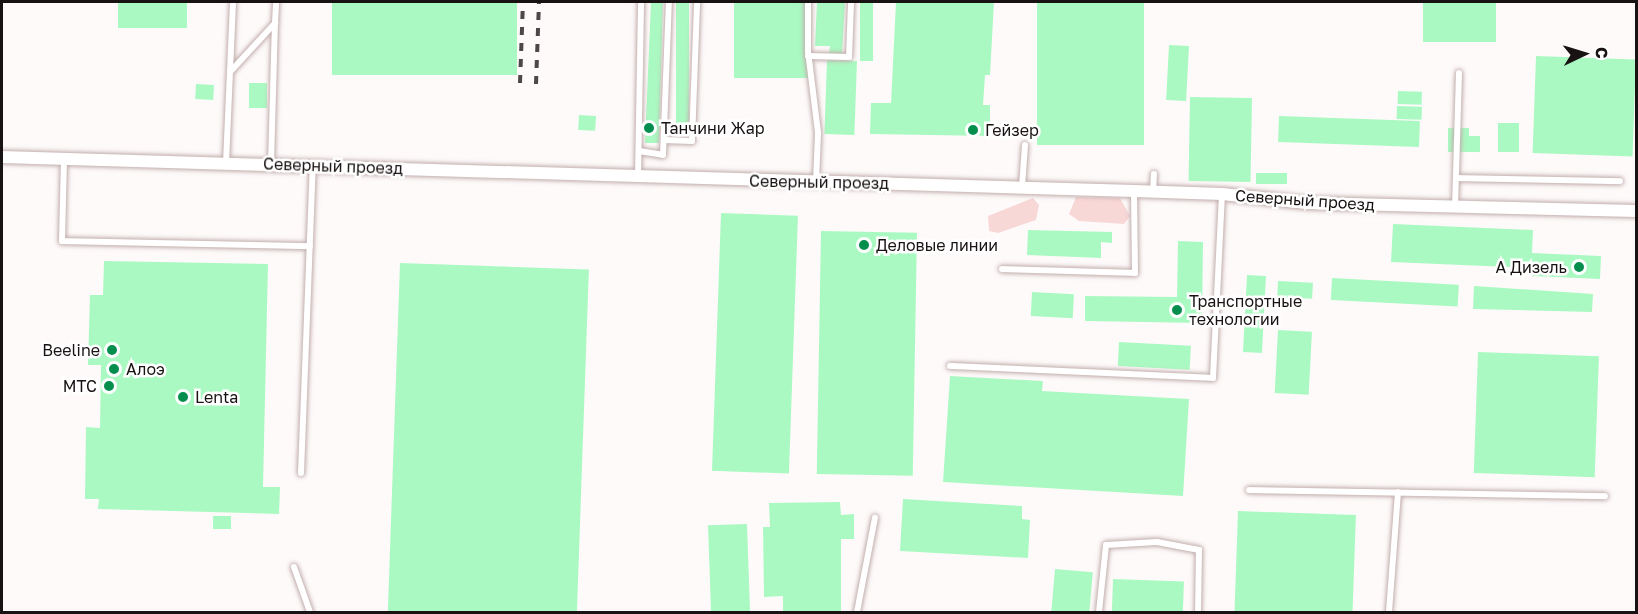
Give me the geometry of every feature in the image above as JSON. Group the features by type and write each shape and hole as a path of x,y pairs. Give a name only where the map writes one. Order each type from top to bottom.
{"street":[{"name":"Северный проезд","path":"2,157 1134,191 1222,194 1308,203 1636,211"}],"lane":[{"path":"226,163 233,2"},
{"path":"271,164 276,2"},
{"path":"638,177 641,2"},
{"path":"639,151 663,155 669,2"},
{"path":"664,140 692,141 697,2"},
{"path":"808,2 808,56 818,133 816,182"},
{"path":"808,56 849,57 851,2"},
{"path":"230,72 275,23"},
{"path":"1455,207 1459,74"},
{"path":"1022,188 1025,145"},
{"path":"64,158 62,241 310,246"},
{"path":"301,473 313,166"},
{"path":"1153,192 1154,174"},
{"path":"1457,178 1620,181"},
{"path":"1002,269 1135,273 1134,191"},
{"path":"950,366 1213,378 1222,194"},
{"path":"1249,490 1605,496"},
{"path":"1389,612 1398,492"},
{"path":"857,612 875,518"},
{"path":"1099,612 1106,544 1157,542 1199,550 1198,612"},
{"path":"294,567 310,612"}],"shaded area":[{"path":"1076,197 1120,198 1130,216 1124,224 1079,221 1069,214"},
{"path":"1033,198 1039,205 1036,220 998,233 989,231 988,216"}],"building":[{"path":"118,2 187,2 187,28 118,28"},
{"path":"332,2 517,2 517,75 332,75"},
{"path":"651,2 663,2 659,143 645,143"},
{"path":"676,2 689,2 689,133 676,133"},
{"path":"734,2 808,2 808,78 734,78"},
{"path":"817,2 845,2 842,54 829,53 830,46 815,46"},
{"path":"860,2 873,2 873,61 860,61"},
{"path":"896,2 994,2 990,75 985,75 983,105 990,105 990,136 870,134 871,103 891,103"},
{"path":"1037,2 1144,2 1144,145 1037,145"},
{"path":"1423,2 1496,2 1496,42 1423,42"},
{"path":"1169,45 1189,46 1186,101 1166,100"},
{"path":"1536,56 1636,59 1633,156 1533,153"},
{"path":"827,60 857,61 854,135 824,134"},
{"path":"249,83 267,83 267,108 249,108"},
{"path":"196,84 214,85 213,100 195,99"},
{"path":"1398,91 1422,92 1422,105 1398,104"},
{"path":"1190,97 1252,98 1251,182 1189,181"},
{"path":"1397,106 1422,107 1422,120 1397,119"},
{"path":"579,115 596,116 595,131 578,130"},
{"path":"1279,116 1420,121 1419,147 1278,142"},
{"path":"1498,123 1519,123 1519,152 1498,152"},
{"path":"1448,128 1469,128 1469,136 1480,136 1480,152 1448,152"},
{"path":"1256,173 1287,173 1287,184 1256,184"},
{"path":"721,213 798,216 789,474 712,471"},
{"path":"1393,224 1533,230 1532,253 1601,256 1600,279 1532,276 1532,268 1391,262"},
{"path":"1028,230 1112,232 1112,243 1101,242 1101,258 1027,255"},
{"path":"821,231 917,233 913,476 817,474"},
{"path":"1178,241 1203,242 1202,323 1085,321 1085,296 1177,297"},
{"name":"Lenta","path":"104,261 268,264 263,487 280,487 279,514 98,509 99,499 85,499 86,427 100,428 101,365 88,365 90,295 103,295"},
{"path":"400,263 589,270 577,612 388,612"},
{"path":"1247,275 1266,276 1262,353 1243,352"},
{"path":"1332,278 1459,285 1458,307 1331,300"},
{"path":"1278,281 1313,283 1312,299 1277,297"},
{"path":"1474,286 1593,294 1592,312 1473,309"},
{"path":"1032,292 1074,294 1073,318 1031,316"},
{"path":"1278,330 1312,332 1309,395 1275,393"},
{"path":"1119,342 1191,346 1190,370 1118,366"},
{"path":"1478,352 1599,356 1595,477 1474,473"},
{"path":"950,376 1043,381 1042,391 1189,399 1183,496 943,482"},
{"path":"903,499 1022,506 1022,519 1030,520 1028,558 900,551"},
{"path":"840,502 841,515 854,514 854,539 841,539 841,612 783,612 783,596 764,597 763,527 770,527 769,503"},
{"path":"1238,511 1356,515 1353,612 1234,612"},
{"path":"213,516 231,516 231,529 213,529"},
{"path":"747,524 750,612 711,612 708,525"},
{"path":"1055,569 1093,572 1089,612 1051,612"},
{"path":"1113,579 1184,581 1183,612 1112,612"}],"railway":[{"path":"520,83 523,2"},
{"path":"536,84 539,2"}],"place":[{"name":"Танчини Жар","path":"649,128"},
{"name":"Гейзер","path":"973,130"},
{"name":"Деловые линии","path":"864,245"},
{"name":"А Дизель","path":"1579,267"},
{"name":"Транспортные технологии","path":"1177,310"},
{"name":"Beeline","path":"112,350"},
{"name":"Алоэ","path":"114,369"},
{"name":"МТС","path":"109,386"},
{"name":"Lenta","path":"183,397"}]}
